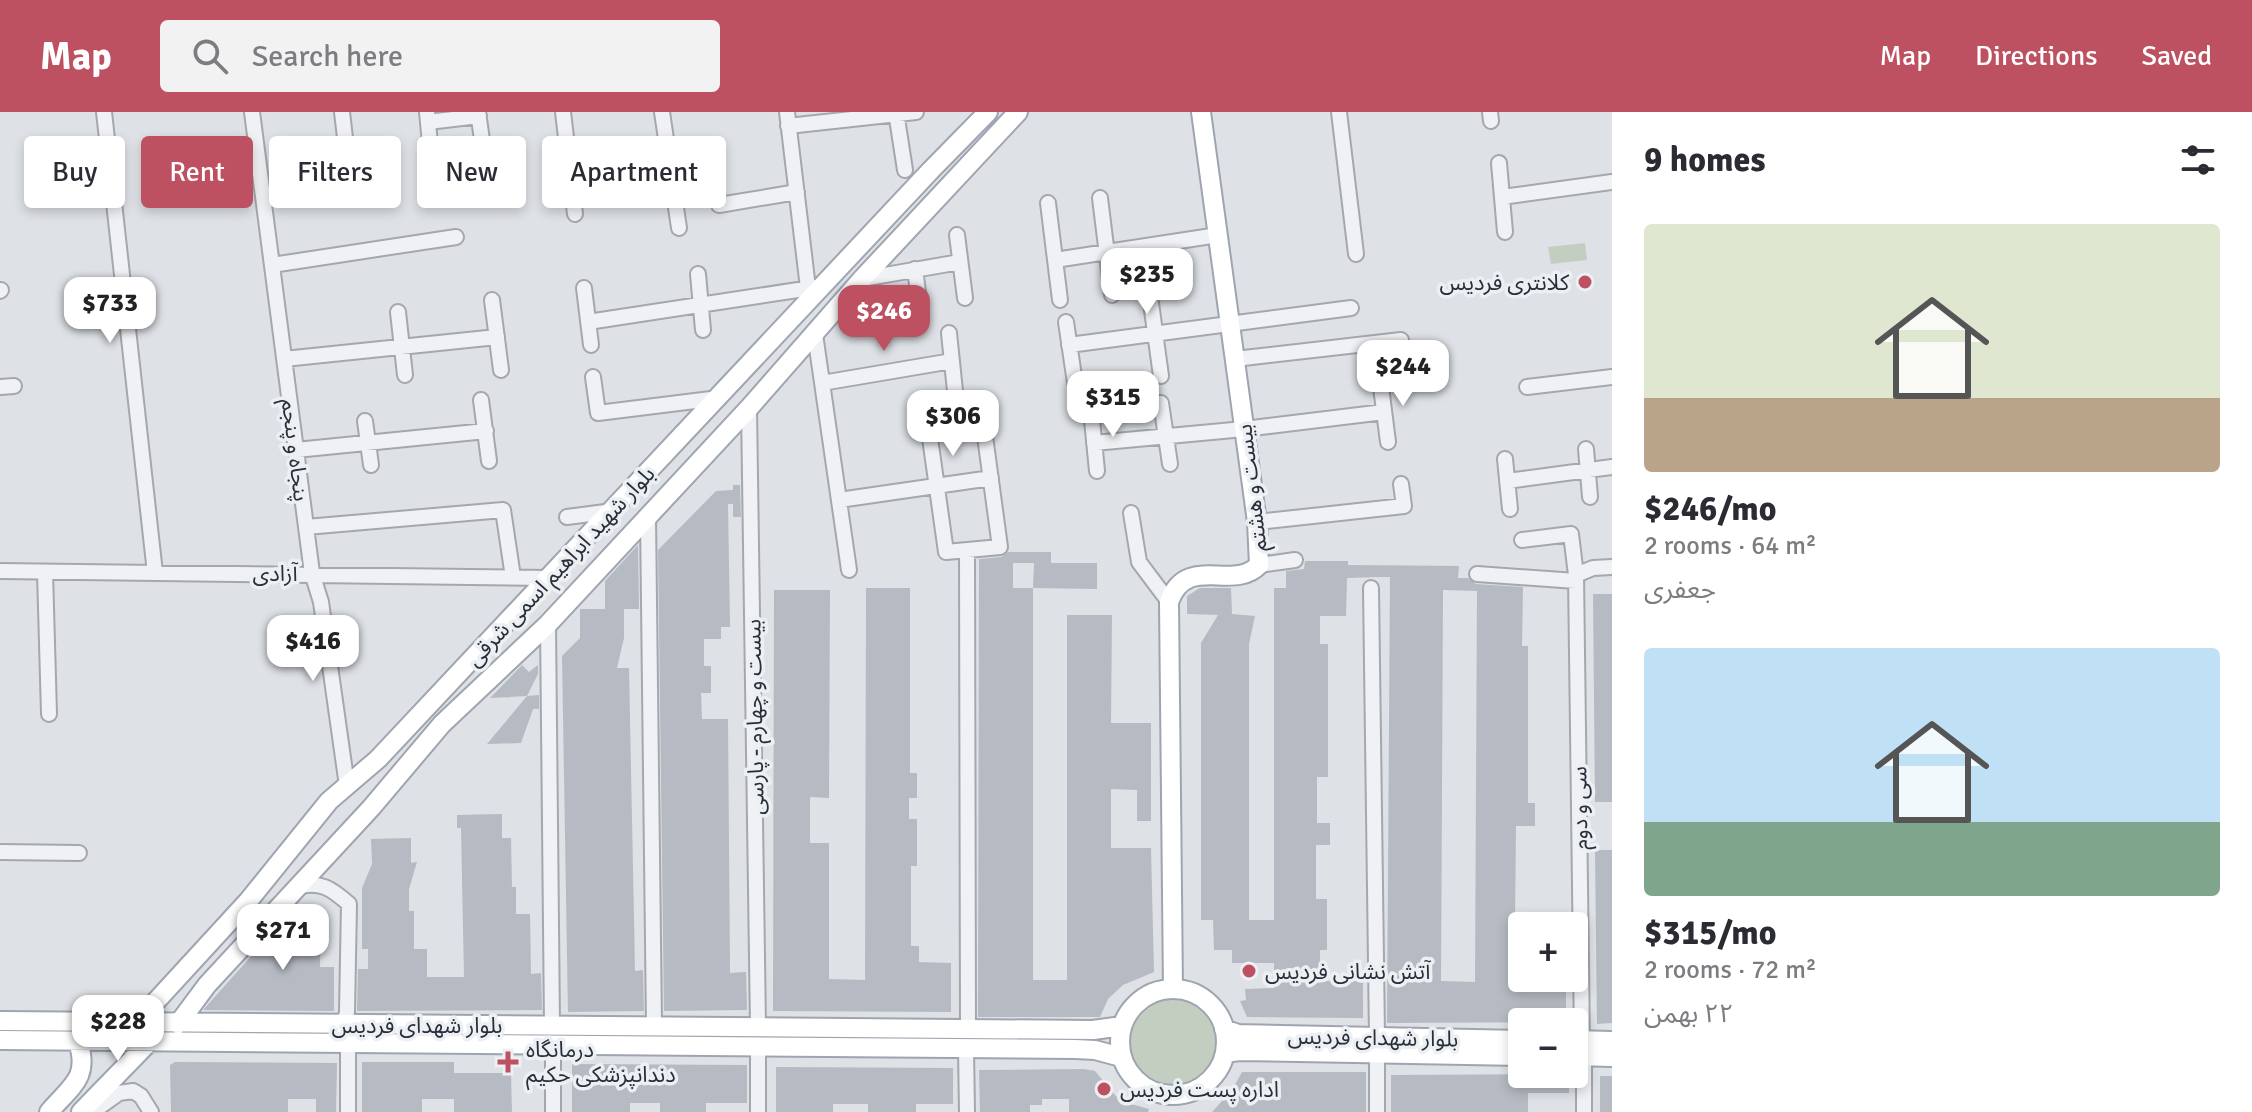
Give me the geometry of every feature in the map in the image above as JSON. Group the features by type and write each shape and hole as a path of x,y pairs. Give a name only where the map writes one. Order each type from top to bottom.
{"main road":[{"name":"بلوار شهید ابراهیم اسمی شرقی","path":"136,1023 249,900 312,819 378,759 719,398 816,287 988,112"},
{"name":"بلوار شهید ابراهیم اسمی شرقی","path":"178,1024 207,985 371,808 442,724 548,624 1018,112"},
{"name":"بیست و هشتم","path":"1169,602 1175,586 1191,577 1248,573 1259,565 1257,522 1201,112"},
{"path":"1169,602 1173,989"},
{"path":"347,786 354,805 371,808"},
{"path":"312,819 325,815 334,819 339,830 335,845"},
{"path":"1173,989 1188,991 1204,999 1217,1012 1224,1029 1225,1053 1219,1070 1207,1083 1175,1104 1136,1081 1121,1057 1120,1036 1129,1011 1140,1000 1155,992 1173,989"},
{"name":"بلوار شهدای فردیس","path":"0,1021 1093,1030 1122,1026"},
{"name":"بلوار شهدای فردیس","path":"1224,1029 1238,1034 1508,1055"},
{"name":"بلوار شهدای فردیس","path":"0,1040 1095,1050 1121,1057"},
{"name":"بلوار شهدای فردیس","path":"1225,1053 1508,1041"},
{"path":"1588,1046 1612,1041"},
{"path":"49,1112 80,1076 84,1063 78,1042"},
{"path":"84,1109 149,1042"},
{"path":"1588,1051 1612,1057"}],"street":[{"path":"104,112 155,573"},
{"name":"پنجاه و پنجم","path":"252,112 312,573 321,602 347,786"},
{"path":"342,112 345,136"},
{"path":"563,112 575,214"},
{"path":"662,112 679,228"},
{"path":"588,322 816,287 797,192 788,119 916,112"},
{"path":"1339,112 1356,254"},
{"path":"896,113 905,170"},
{"path":"427,117 479,114 482,136"},
{"path":"1499,163 1505,232"},
{"path":"1502,197 1612,182"},
{"path":"726,204 797,192"},
{"path":"1100,198 1112,295"},
{"path":"1048,203 1060,300"},
{"path":"957,235 965,298"},
{"path":"1055,260 1218,235"},
{"path":"272,265 456,237"},
{"path":"862,279 960,262"},
{"path":"915,269 920,307"},
{"path":"698,274 703,330"},
{"path":"584,288 591,345"},
{"path":"492,300 501,370"},
{"path":"1151,303 1161,376"},
{"path":"1069,345 1351,308"},
{"path":"398,312 405,375"},
{"path":"1066,322 1075,383"},
{"path":"949,333 955,391"},
{"path":"815,334 849,570"},
{"path":"284,359 497,337"},
{"path":"1235,359 1401,340"},
{"path":"822,383 952,361"},
{"path":"593,377 598,413 719,398"},
{"path":"1527,387 1612,377"},
{"path":"1380,379 1388,442"},
{"path":"481,400 489,461"},
{"path":"1161,403 1170,464"},
{"name":"بیست و چهارم - پارسی","path":"749,408 758,1026"},
{"path":"1091,410 1097,471"},
{"path":"1094,443 1384,412"},
{"path":"365,421 371,465"},
{"path":"930,438 946,552 1000,547 984,429"},
{"path":"296,450 486,431"},
{"path":"1586,449 1590,497"},
{"path":"1505,459 1510,509"},
{"path":"1507,481 1612,467"},
{"path":"839,500 991,478"},
{"path":"1257,522 1404,506 1401,484"},
{"path":"306,527 503,510 513,577"},
{"path":"567,517 613,511"},
{"path":"1131,513 1139,562 1169,602"},
{"path":"648,517 654,1026"},
{"name":"سی و دوم","path":"1522,540 1571,534 1576,578 1578,1008"},
{"path":"967,551 968,1028"},
{"path":"1259,565 1295,560"},
{"path":"1477,574 1576,578 1593,568 1612,567"},
{"name":"آزادی","path":"0,571 549,578"},
{"path":"45,572 49,714"},
{"path":"1371,588 1377,1112"},
{"path":"548,624 552,1026"},
{"path":"0,852 79,853"},
{"path":"297,887 313,882 333,889 349,904 347,1012 339,1024"},
{"path":"348,1043 348,1112"},
{"path":"553,1045 553,1112"},
{"path":"758,1048 758,1112"},
{"path":"966,1049 967,1112"},
{"name":"سی و دوم","path":"1582,1088 1584,1112"},
{"path":"84,1109 98,1108 119,1093 133,1091 141,1096 151,1112"}],"green space":[{"path":"1585,243 1587,260 1551,264 1548,247"},
{"path":"1173,996 1191,1000 1206,1010 1216,1025 1220,1043 1216,1061 1206,1076 1191,1086 1173,1090 1155,1086 1140,1076 1130,1061 1126,1043 1130,1025 1140,1010 1155,1000"}],"building":[{"path":"733,485 740,485 741,517 733,517 733,504 728,504 730,627 721,627 721,639 704,639 704,666 711,666 711,693 701,693 702,719 728,719 730,973 746,972 747,1010 664,1011 658,550 716,491 733,490"},
{"path":"638,545 639,609 624,609 624,638 617,668 629,668 635,971 643,970 644,1011 568,1012 562,656 580,638 580,609 605,609 605,581"},
{"path":"1008,552 1051,552 1051,563 1097,563 1097,589 1033,588 1033,980 1067,980 1067,615 1112,615 1111,723 1151,723 1151,821 1137,821 1137,790 1111,789 1111,848 1151,848 1154,972 1123,985 1108,999 1100,1017 978,1017 979,559 1001,557","holes":["1013,563 1034,563 1033,588 1013,588"]},
{"path":"1305,561 1348,561 1348,565 1459,566 1458,578 1468,578 1476,584 1523,587 1522,646 1528,646 1528,803 1535,803 1535,826 1516,826 1515,912 1508,912 1508,992 1566,992 1566,1008 1508,1008 1508,1022 1387,1023 1390,577 1347,578 1346,616 1320,616 1320,644 1328,644 1328,777 1317,777 1317,823 1330,823 1330,845 1316,845 1316,899 1327,899 1327,950 1320,950 1320,981 1345,981 1345,973 1363,973 1363,1018 1247,1017 1240,1001 1246,1000 1245,989 1274,988 1274,963 1232,963 1232,950 1214,950 1213,920 1201,920 1201,643 1218,615 1187,614 1187,596 1200,588 1231,588 1232,614 1255,616 1249,644 1249,920 1274,920 1274,588 1286,588 1286,571 1304,569","holes":["1443,590 1477,591 1475,982 1441,981"]},
{"path":"866,588 910,588 910,773 917,773 917,798 909,798 909,819 917,819 917,866 911,866 911,946 919,946 919,962 951,963 951,1012 773,1011 774,590 830,590 829,798 810,797 810,843 829,843 829,979 865,980"},
{"path":"1593,594 1612,594 1612,802 1595,802"},
{"path":"522,665 529,672 538,665 538,674 527,696 490,698"},
{"path":"539,695 539,709 533,709 521,743 487,744 527,696"},
{"path":"502,814 502,838 511,838 516,914 530,914 531,974 541,973 542,1010 357,1011 358,969 368,969 368,949 362,949 362,888 372,864 371,839 411,838 411,863 417,862 409,889 409,911 414,911 414,949 427,949 427,977 464,977 461,828 457,828 457,815"},
{"path":"1595,850 1612,850 1612,1023 1597,1024"},
{"path":"298,904 305,910 321,909 320,967 334,967 334,1011 203,1010"},
{"path":"175,1062 337,1063 336,1112 316,1112 316,1099 288,1099 288,1112 171,1112 170,1065"},
{"path":"362,1062 454,1062 454,1073 511,1073 512,1112 454,1112 454,1099 422,1099 422,1112 362,1112"},
{"path":"572,1064 747,1065 747,1103 706,1103 706,1112 660,1112 660,1103 630,1103 630,1112 572,1112"},
{"path":"776,1067 953,1068 953,1104 916,1104 916,1112 868,1112 868,1104 833,1104 833,1112 776,1112"},
{"path":"979,1070 1095,1071 1120,1101 1149,1109 1148,1112 1069,1112 1069,1099 1042,1099 1042,1105 1030,1105 1030,1112 980,1112"},
{"path":"1242,1072 1366,1072 1366,1112 1212,1112 1232,1090"},
{"path":"1508,1074 1508,1088 1569,1088 1569,1093 1528,1093 1528,1112 1391,1112 1391,1075"},
{"path":"1600,1076 1612,1076 1612,1112 1600,1112"}],"place":[{"name":"کلانتری فردیس","path":"1585,282"},
{"name":"آتش نشانی فردیس","path":"1249,971"},
{"name":"درمانگاه دندانپزشکی حکیم","path":"508,1062"},
{"name":"اداره پست فردیس","path":"1104,1089"}]}
